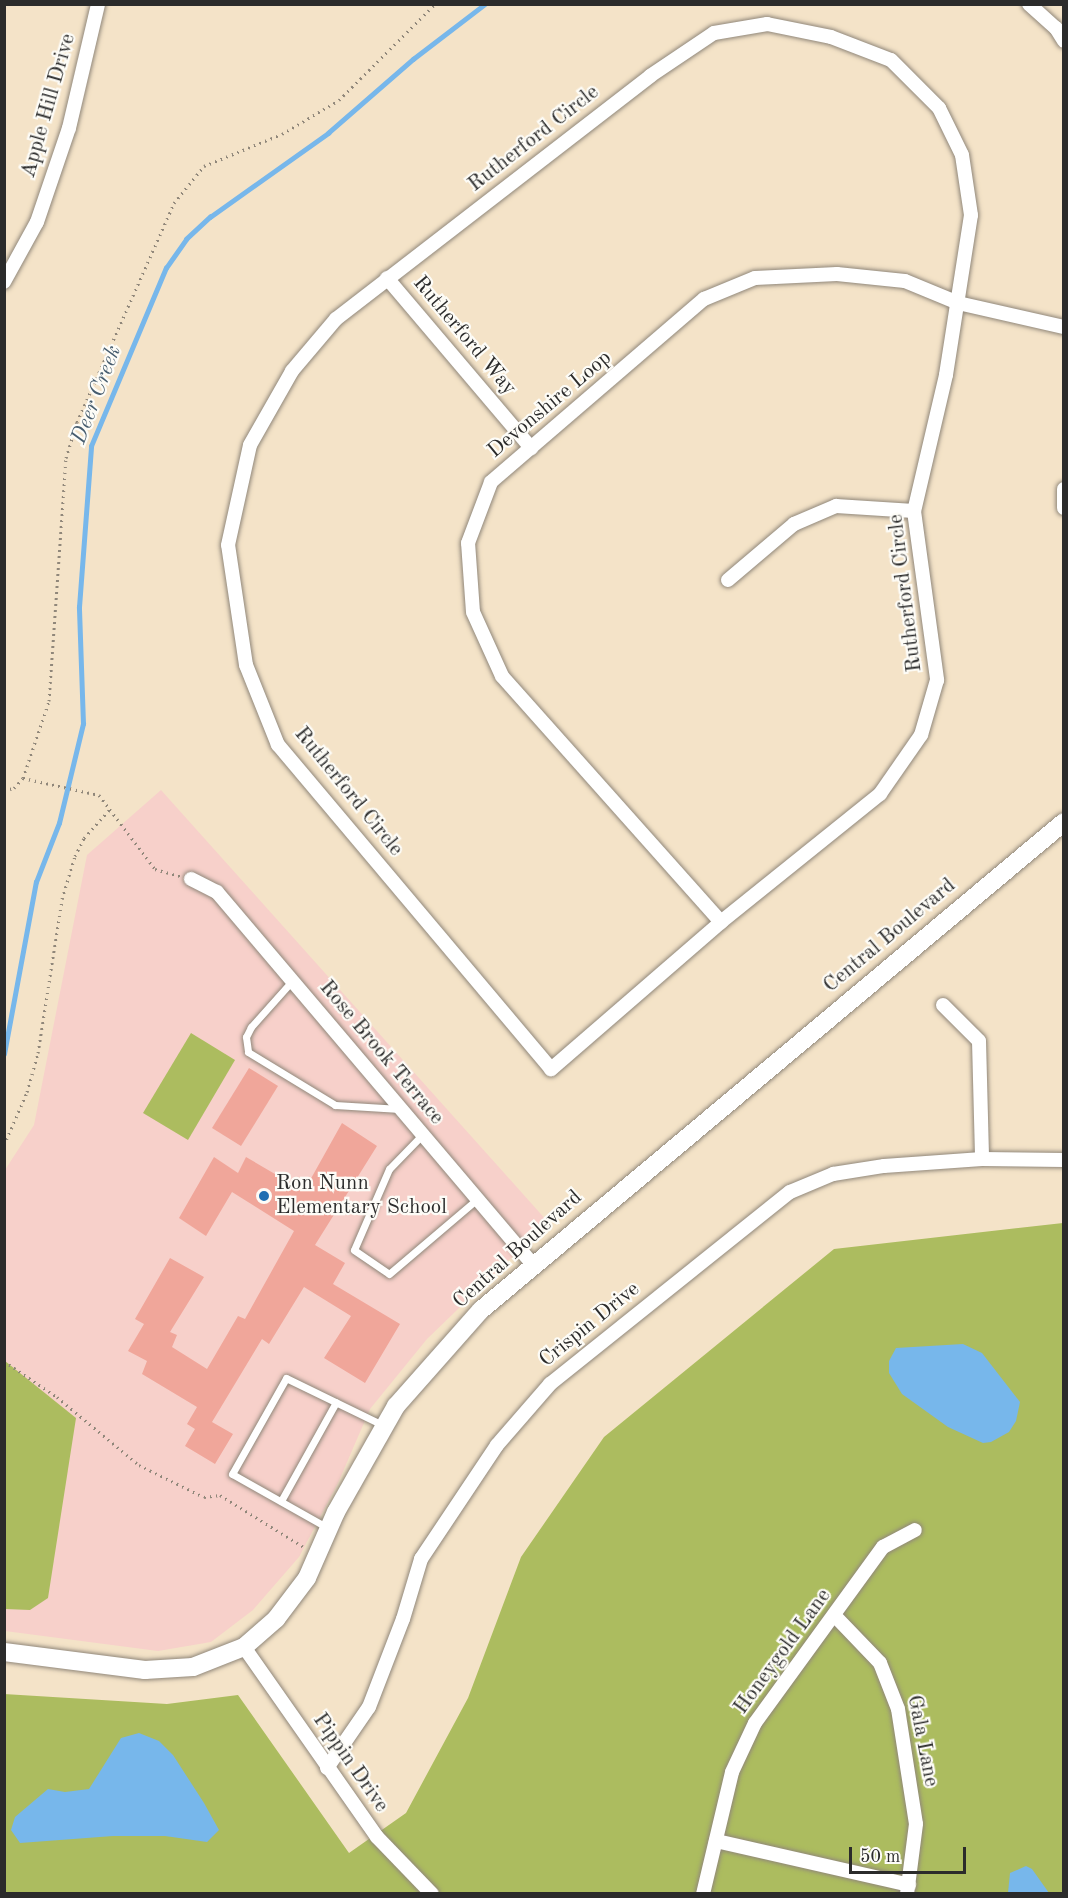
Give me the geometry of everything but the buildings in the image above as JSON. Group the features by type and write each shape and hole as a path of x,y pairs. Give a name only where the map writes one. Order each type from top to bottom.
{"street":[{"name":"Apple Hill Drive","path":"4,282 37,222 69,128 98,4"},
{"path":"1029,4 1056,28 1064,41"},
{"name":"Rutherford Circle","path":"767,24 831,37 891,60 939,108 962,155 971,215 958,303 914,511 937,680 921,735 880,794 721,922 551,1069 278,745 246,664 228,545 250,445 292,371 336,319 387,278 659,70 714,33 767,24"},
{"name":"Devonshire Loop","path":"721,922 502,676 473,612 468,543 491,482 704,299 754,278 837,274 905,281 958,303 1064,327"},
{"name":"Rutherford Way","path":"387,278 531,448"},
{"path":"1064,489 1064,508"},
{"path":"728,580 794,524 836,506 914,511"},
{"name":"Central Boulevard","path":"4,1652 145,1670 193,1667 244,1647 276,1619 307,1578 329,1528 396,1406 481,1310 532,1264 1064,822"},
{"name":"Rose Brook Terrace","path":"190,879 217,892 532,1264"},
{"path":"942,1005 979,1041 981,1159"},
{"name":"Crispin Drive","path":"327,1768 369,1707 403,1619 421,1559 497,1445 550,1384 790,1192 833,1174 884,1166 981,1159 1064,1160"},
{"name":"Honeygold Lane","path":"703,1893 732,1772 755,1723 883,1547 915,1530"},
{"name":"Gala Lane","path":"835,1616 880,1663 898,1709 916,1824 908,1889"},
{"name":"Pippin Drive","path":"244,1647 377,1838 432,1893"},
{"path":"716,1841 908,1889"}],"lane":[{"path":"292,981 251,1027 246,1037 248,1052 335,1105 400,1109"},
{"path":"422,1135 389,1169 354,1250 389,1274 477,1199"},
{"path":"329,1528 232,1473 286,1378 385,1426"},
{"path":"281,1501 336,1402"}],"path":[{"path":"4,790 15,788 23,778 49,701 66,458 77,422 174,203 204,166 282,134 339,100 435,4"},
{"path":"23,778 94,793 110,809 155,868 190,879"},
{"path":"4,1145 27,1092 38,1053 62,899 75,856 84,838 110,809"},
{"path":"4,1361 57,1397 139,1465 204,1497 220,1495 318,1554"}],"shaded area":[{"name":"Ron Nunn Elementary School","path":"161,790 548,1222 427,1339 370,1409 338,1483 299,1557 253,1610 211,1642 158,1651 5,1631 5,1170 34,1125 87,855"}],"green space":[{"path":"191,1033 235,1060 188,1140 143,1113"},
{"path":"1063,1223 1063,1893 5,1893 4,1694 167,1704 238,1695 349,1853 406,1813 468,1698 521,1557 604,1437 834,1249"},
{"path":"5,1361 76,1418 48,1598 30,1610 5,1609"}],"water":[{"path":"963,1344 982,1353 1020,1402 1016,1421 1009,1432 991,1442 983,1443 948,1427 902,1394 889,1373 889,1361 896,1348"},
{"path":"139,1733 159,1741 173,1755 204,1803 219,1830 207,1842 165,1836 113,1836 20,1843 11,1830 15,1817 48,1789 65,1792 89,1789 121,1738"},
{"path":"1026,1866 1032,1869 1049,1893 1008,1893 1010,1873"}],"waterway":[{"name":"Deer Creek","path":"4,1054 36,882 59,823 83,724 79,607 91,446 166,268 186,239 210,217 328,133 413,59 485,4"}],"place":[{"name":"Ron Nunn Elementary School","path":"264,1196"}]}
